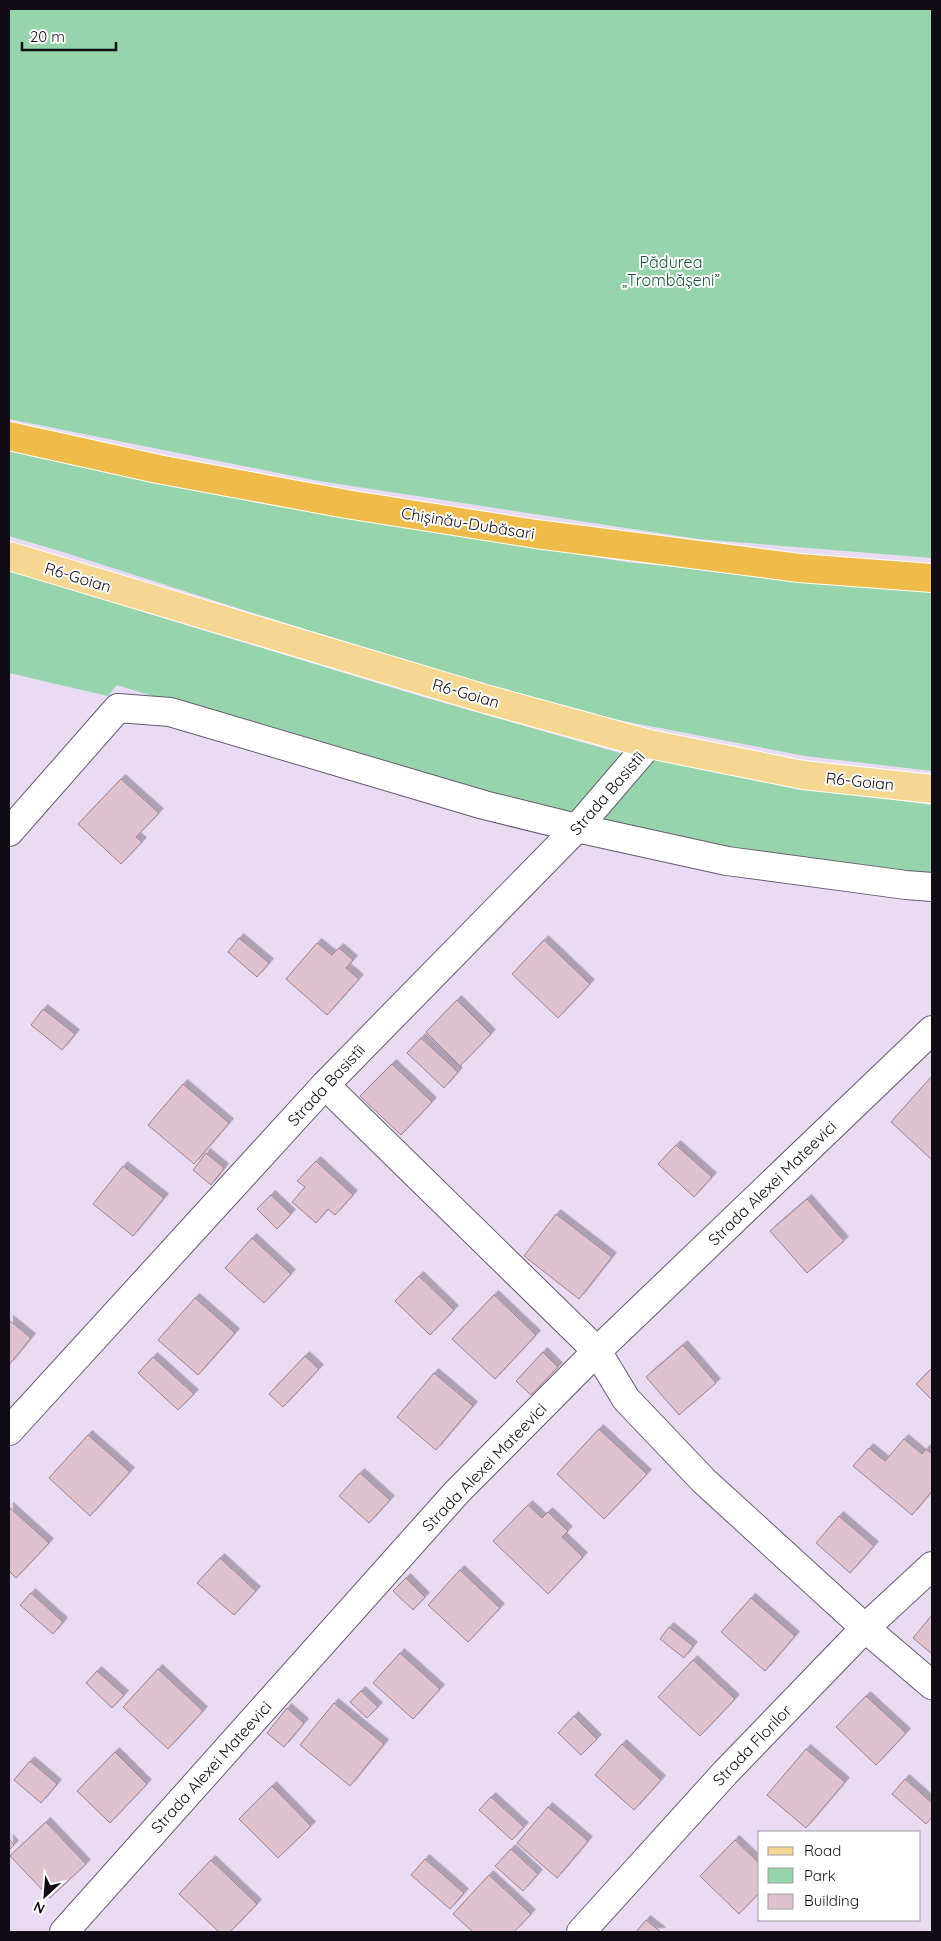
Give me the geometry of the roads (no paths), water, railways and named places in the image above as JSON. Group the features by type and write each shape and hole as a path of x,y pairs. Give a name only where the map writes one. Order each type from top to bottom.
{"highway":[{"name":"Chișinău-Dubăsari","path":"9,436 158,469 346,504 536,534 799,568 932,578"}],"main road":[{"name":"R6-Goian","path":"9,556 489,700 649,744 803,775 932,789"}],"street":[{"path":"9,832 118,708 170,712 484,805 577,828 727,861 906,885 932,886"},
{"name":"Strada Basistîi","path":"9,1431 324,1085 577,828 649,744"},
{"name":"Strada Alexei Mateevici","path":"64,1932 457,1492 597,1351 932,1030"},
{"path":"324,1085 597,1351 626,1400 704,1482 865,1628 932,1685"},
{"name":"Strada Florilor","path":"581,1932 725,1773 865,1628 932,1566"}],"park label":[{"name":"Pădurea „Trombășeni”","path":"671,271"}]}
